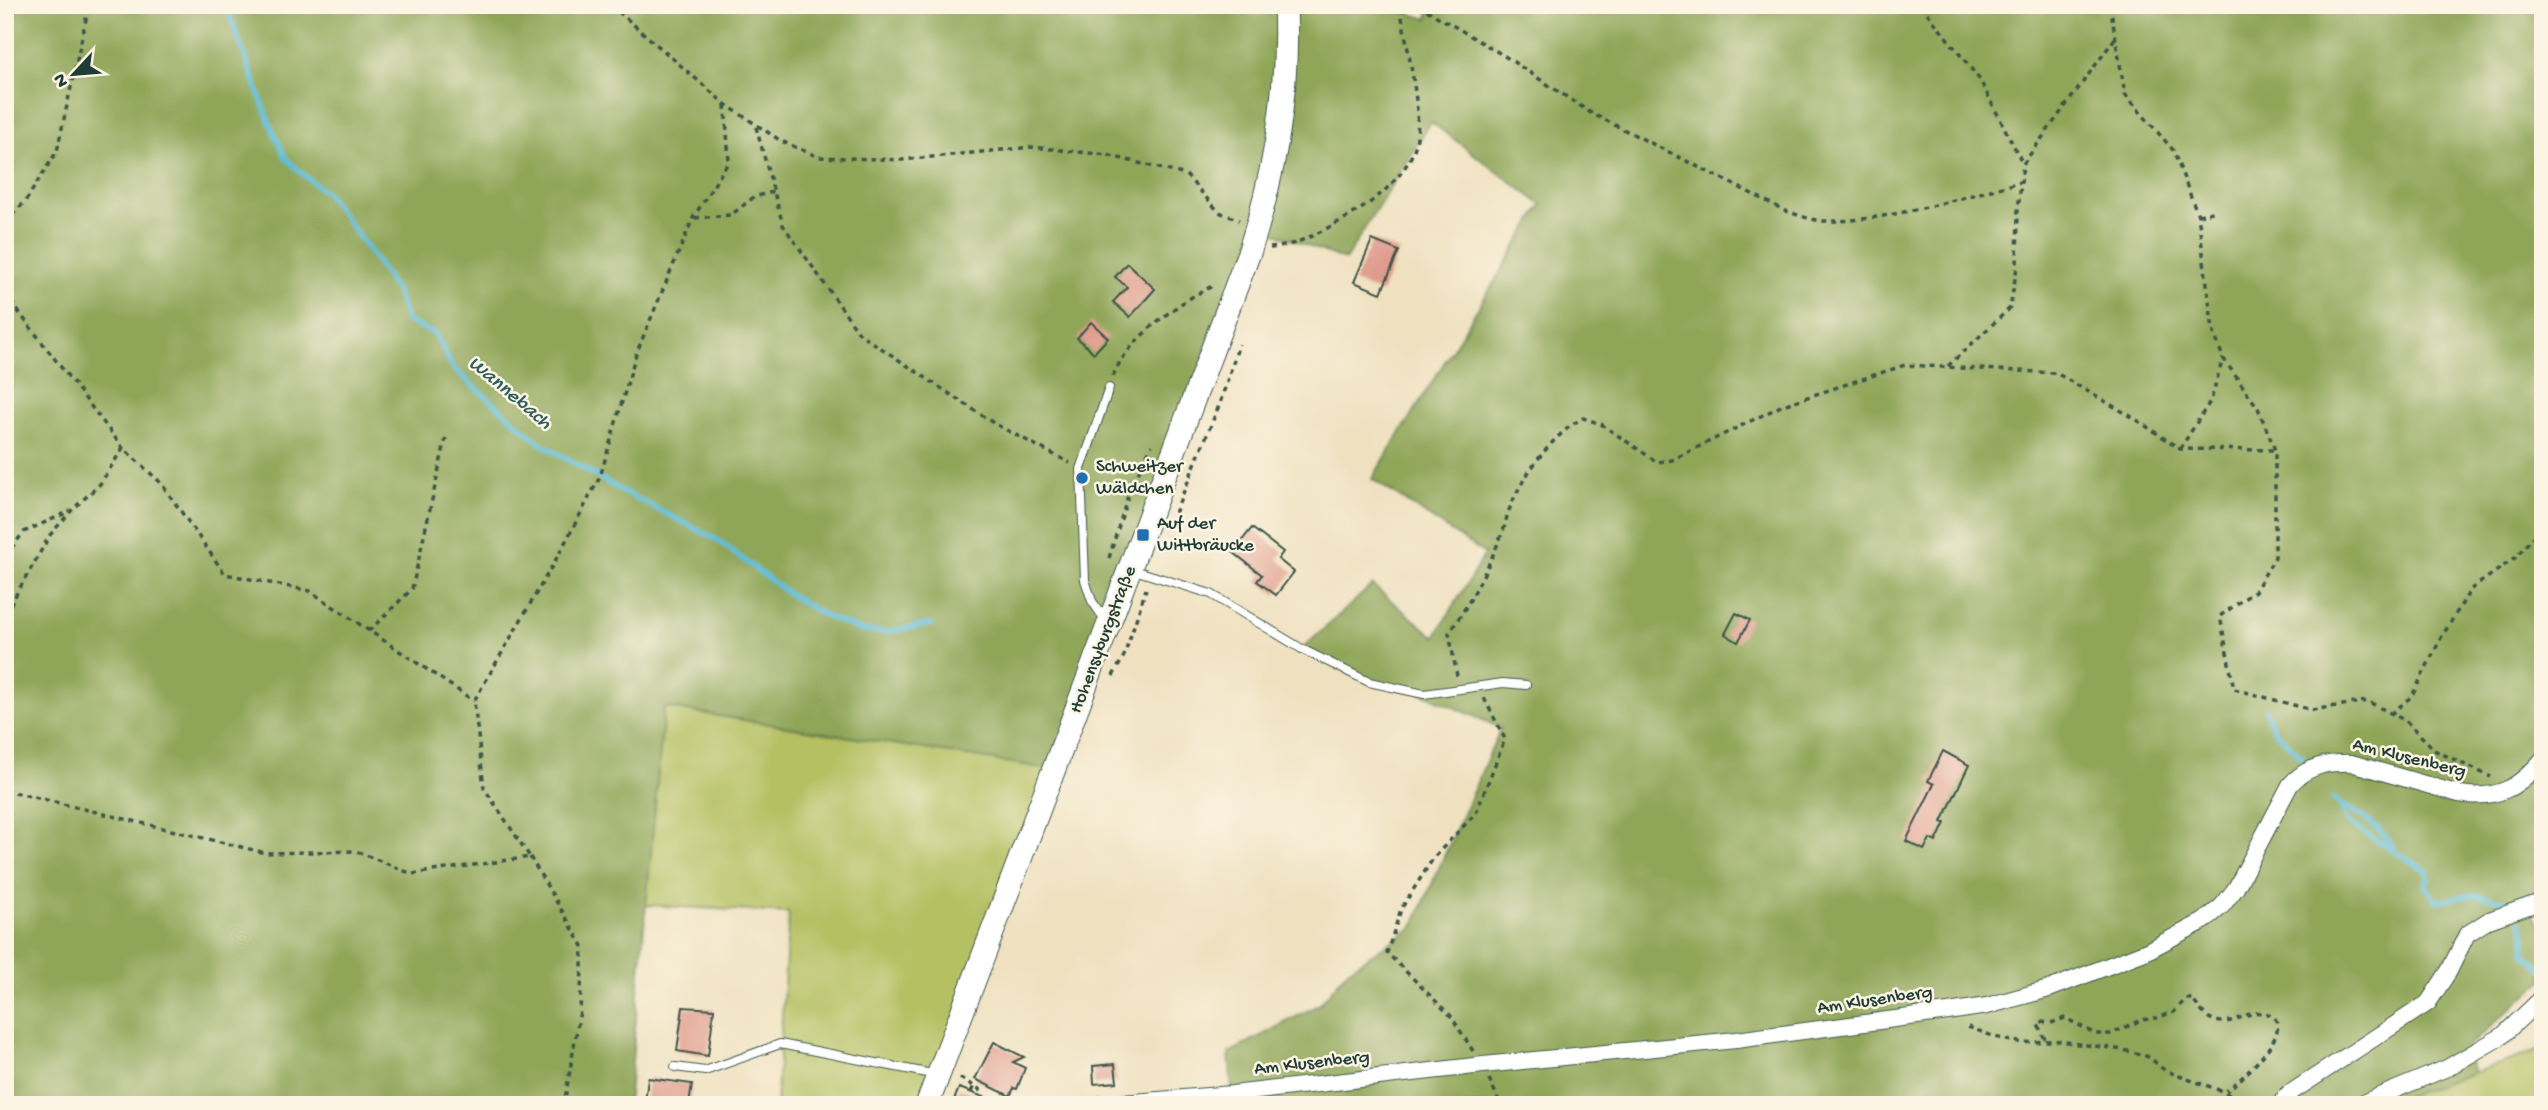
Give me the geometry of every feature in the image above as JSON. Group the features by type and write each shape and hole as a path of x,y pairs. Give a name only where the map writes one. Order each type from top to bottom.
{"main road":[{"name":"Hohensyburgstraße","path":"928,1105 1250,250 1275,149 1284,63 1285,5"}],"street":[{"name":"Am Klusenberg","path":"1097,1105 1232,1094 1483,1065 1723,1042 1987,1006 2062,985 2147,951 2204,921 2222,906 2236,888 2290,785 2296,778 2316,766 2337,762 2351,763 2477,797 2502,793 2543,759"},
{"path":"2281,1105 2287,1095 2428,1003 2449,971 2467,934 2489,920 2543,901"},
{"path":"2358,1105 2447,1069 2502,1035 2543,997"}],"lane":[{"path":"1109,388 1081,469 1085,580 1092,601 1110,624"},
{"path":"1130,569 1211,594 1302,649 1369,682 1423,694 1503,683 1526,685"},
{"path":"675,1068 705,1071 780,1044 941,1071"}],"path":[{"path":"5,222 25,202 57,151 89,5"},
{"path":"611,5 725,104 781,141 819,157 902,160 1032,147 1107,155 1186,174 1219,212 1240,221"},
{"path":"1250,250 1285,247 1363,209 1390,185 1410,159 1416,141 1417,108 1400,5"},
{"path":"1418,5 1503,55 1591,113 1786,211 1820,221 1847,220 1919,208 2021,182"},
{"path":"1921,5 1980,80 2023,164"},
{"path":"2110,5 2125,94 2173,150 2198,215 2213,330 2223,358 2258,408 2275,450 2275,556 2255,591 2220,616 2234,689 2312,710 2367,701 2406,721 2435,751 2512,787"},
{"path":"1947,367 2010,308 2017,267 2023,164 2116,37"},
{"path":"564,1105 580,1011 583,946 530,857 484,788 474,701 600,477 636,354 693,218 729,161 725,104"},
{"path":"755,124 783,225 860,334 995,424 1081,469"},
{"path":"693,218 731,215 754,197 773,192"},
{"path":"2198,215 2217,211"},
{"path":"1109,388 1117,367 1140,337 1197,293 1241,273"},
{"path":"5,293 123,448 161,483 225,574 310,591 474,701"},
{"path":"2180,449 2211,400 2223,358"},
{"path":"1461,689 1449,633 1464,612 1503,532 1510,507 1541,454 1566,427 1583,418 1601,424 1657,462 1672,460 1783,405 1905,365 2056,373 2134,418 2180,449 2275,450"},
{"path":"369,631 412,589 447,433"},
{"path":"5,614 50,535 100,484 123,448"},
{"path":"5,556 24,532 72,510"},
{"path":"2391,714 2413,696 2441,638 2471,589 2515,558 2543,525"},
{"path":"1476,687 1491,708 1505,739 1496,766 1476,813 1434,858 1401,909 1387,953 1451,1016 1483,1065 1501,1105"},
{"path":"5,790 266,853 356,851 412,874 530,857"},
{"path":"2045,1039 2038,1025 2041,1022 2052,1023 2065,1018 2096,1034 2111,1034 2141,1020 2174,1012 2186,999 2192,999 2205,1016 2221,1022 2234,1021 2249,1013 2262,1012 2272,1016 2276,1021 2276,1031 2268,1051 2249,1073 2226,1091"},
{"path":"1948,1012 1959,1024 1998,1038 2021,1042 2045,1039 2114,1048 2149,1057 2164,1070 2226,1091 2246,1105"},
{"path":"941,1071 979,1089 987,1105"},
{"path":"971,1092 974,1086"}],"green space":[{"path":"5,5 1381,5 1428,19 1429,5 2543,5 2543,898 2527,909 2543,928 2543,980 2465,1049 2474,1072 2380,1105 1137,1105 1232,1094 1229,1053 1320,1004 1348,970 1413,927 1501,728 1424,694 1369,682 1302,649 1372,585 1435,637 1485,554 1372,479 1542,205 1431,122 1345,260 1258,226 1055,770 664,707 628,1105 5,1105"},
{"path":"663,707 1055,770 927,1105 776,1105 789,913 645,905"},
{"path":"2543,1049 2543,1105 2380,1105"}],"building":[{"path":"1372,240 1399,251 1381,293 1354,282"},
{"path":"1127,263 1155,289 1130,317 1113,302 1127,287 1115,277"},
{"path":"1091,322 1108,338 1094,353 1077,338"},
{"path":"1252,528 1283,552 1278,559 1294,572 1276,595 1257,581 1262,575 1233,552"},
{"path":"1736,613 1750,620 1738,642 1725,634"},
{"path":"1943,751 1969,765 1942,822 1945,823 1936,842 1930,839 1924,850 1906,841 1934,784 1928,781"},
{"path":"683,1007 714,1009 708,1056 677,1051"},
{"path":"994,1042 1024,1057 1013,1062 1025,1068 1017,1089 1014,1088 1010,1096 975,1079"},
{"path":"1115,1064 1117,1082 1094,1084 1093,1066"},
{"path":"648,1078 692,1084 689,1105 645,1103"},
{"path":"959,1088 1000,1103 1000,1105 952,1105"}],"waterway":[{"name":"Wannebach","path":"226,5 285,157 326,193 396,291 407,321 435,334 453,368 540,443 622,491 716,539 790,595 827,617 862,631 886,632 932,624"},
{"path":"2265,710 2274,730 2303,758"},
{"path":"2333,798 2373,825 2388,840 2395,852"},
{"path":"2339,804 2349,823 2427,871 2425,886 2437,901 2474,895 2506,901 2515,906"},
{"path":"2521,921 2525,954 2543,969"}],"place":[{"name":"Schweitzer Wäldchen","path":"1082,478"},
{"name":"Auf der Wittbräucke","path":"1143,535"}]}
